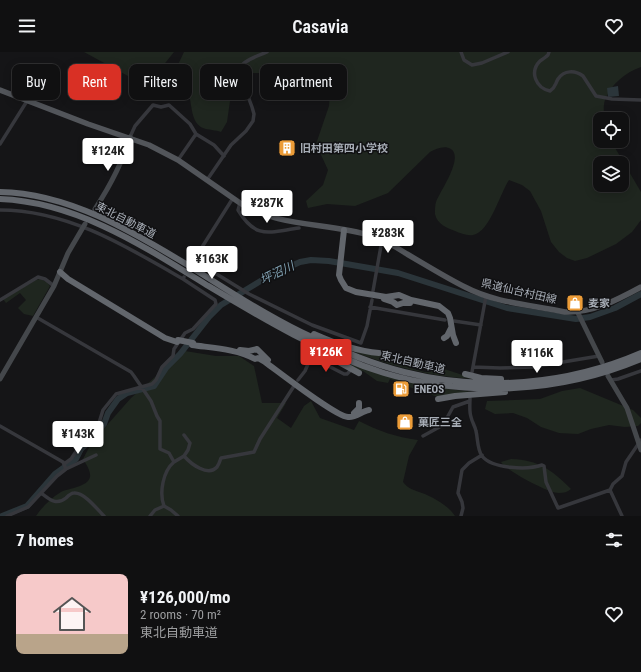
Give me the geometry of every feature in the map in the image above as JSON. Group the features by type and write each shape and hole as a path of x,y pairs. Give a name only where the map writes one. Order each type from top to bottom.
{"highway":[{"name":"東北自動車道","path":"0,192 19,193 44,198 97,216 159,249 228,294 237,303 244,302"},
{"name":"東北自動車道","path":"0,199 18,200 50,207 95,222 150,250 244,302 323,349 367,367 403,378 443,386 482,389 536,387 569,378 641,353"},
{"path":"344,230 338,270 340,284 348,292 389,300 397,305 406,302 429,305 443,311 448,317 451,329 444,338"},
{"path":"338,270 340,280 348,289 356,292 386,297 399,295 404,298 433,304 444,310 450,318 453,335 456,342"},
{"path":"60,272 72,277 166,336 178,341 240,353 251,356 255,359 258,358 330,409 343,416 353,417 369,410"},
{"path":"244,302 323,338 361,351 379,353"},
{"path":"244,302 257,318 359,373"},
{"path":"193,344 249,351 257,349 264,357 336,410 346,414 351,414 357,411 359,408 359,403"},
{"name":"東北自動車道","path":"569,378 602,373 641,359"},
{"path":"465,374 481,378 510,379 555,375 569,378"},
{"path":"438,399 454,396 532,390 554,386 569,378"}],"main road":[{"name":"県道仙台村田線","path":"0,90 88,124 130,137 160,150 178,160 240,203 264,214 372,236 382,240 466,288 486,297 565,312 578,313 616,301 641,287"}],"street":[{"path":"207,180 231,145 251,126 253,121 254,114 249,99 238,87 238,73 245,62 267,52"},
{"path":"460,52 464,60 472,65 482,64 508,52"},
{"path":"549,52 548,55 540,61 535,72 536,80 541,88 550,92 556,86 561,75 572,71 583,76 596,96 612,99 641,100"},
{"path":"0,144 27,101"},
{"path":"95,209 122,163 135,126 153,106 161,107 170,105 190,124 196,134 214,145 224,156"},
{"path":"178,160 196,134"},
{"path":"233,198 193,262 249,294 312,325 361,342"},
{"path":"240,203 238,210 247,223 255,229 268,232 299,228"},
{"path":"0,210 20,210 31,212 85,226 183,278 215,300 216,304 194,329 185,333 174,349 174,356 162,367 156,380 152,384 143,388 116,394 103,410 98,426 82,441 71,459 57,476 28,507 7,516"},
{"path":"0,379 54,286 73,244 85,226"},
{"path":"373,292 382,240"},
{"path":"0,300 38,277 45,279 54,286"},
{"path":"472,372 486,297"},
{"path":"359,347 367,326 372,300"},
{"path":"370,307 445,320"},
{"path":"578,313 602,362"},
{"path":"36,317 130,372 151,401 160,421 160,449 169,453 174,462"},
{"path":"454,321 481,325"},
{"path":"473,367 533,367 599,356"},
{"path":"298,380 305,371 311,357 344,374 347,374 350,371"},
{"path":"641,371 610,378 627,408 640,442 641,450"},
{"path":"184,456 203,470 208,471 217,467 221,458 254,452 260,439 294,386"},
{"path":"423,436 443,425 453,407 470,400 471,419 476,430 478,446 482,455 492,462 512,467 524,468 544,466 546,482 558,508 610,490 613,484 622,476 626,462 640,442"},
{"path":"0,426 65,466"},
{"path":"178,516 164,506 162,498 163,486 169,469 174,462 184,456 188,450 190,443 184,435"},
{"path":"65,466 96,455"},
{"path":"461,516 463,508 458,493 462,470 469,463 482,455"},
{"path":"610,490 622,516"},
{"path":"41,493 57,503 72,493 84,496 104,516"},
{"path":"150,516 155,510 164,506"}],"shaded area":[{"path":"84,52 174,52 164,64 129,64 128,76 121,72 121,64 106,64"},
{"path":"184,52 641,52 641,67 625,75 615,84 605,100 604,112 593,112 593,148 615,148 620,156 593,156 593,192 629,192 629,172 641,192 641,220 632,232 616,244 587,258 575,261 567,258 559,252 551,242 541,211 530,191 522,185 509,180 485,227 473,235 459,233 443,225 435,214 436,202 450,175 455,160 454,153 451,149 446,147 430,152 388,193 355,206 327,204 308,208 306,201 323,185 328,170 316,144 329,106 329,100 347,100 347,64 260,64 260,73 252,73 252,64 200,64 200,100 230,100 227,122 221,132 203,128 196,122 190,100 192,100 192,64 178,64"},
{"path":"618,86 619,96 608,97 607,88"},
{"path":"40,279 47,282 50,286 33,316 24,314 18,308 26,300 20,293 6,303 3,299 36,280"},
{"path":"349,350 400,359 400,361 408,363 407,367 425,372 431,372 432,365 475,379 443,376 411,370"},
{"path":"185,351 216,356 239,356 254,366 262,403 286,403 277,418 291,428 304,406 311,401 320,418 354,430 359,421 387,433 418,440 409,456 403,482 411,489 436,499 449,509 455,516 36,516 41,509 57,494 82,485 89,480 90,472 83,459 92,442 131,398"},
{"path":"341,360 447,389 474,392 438,397 423,392 423,389 416,387 415,389 409,387 409,385 390,379 388,383 377,381 363,371 360,372"},
{"path":"580,388 633,410 641,418 641,423 638,426 625,427 609,425 578,434 559,433 541,427 527,418 513,413 495,414 485,409 487,401 540,399 562,391"},
{"path":"511,459 530,461 544,467 558,476 571,489 559,493 537,486 511,471 501,462"}],"waterway":[{"name":"坪沼川","path":"2,516 27,506 55,474 76,459 81,449 93,438 104,424 108,413 118,399 127,393 154,386 166,368 180,354 209,317 221,305 267,277 300,262 311,260 329,261 398,273 507,308 576,319 590,317 615,308 641,294"}],"place":[{"name":"旧村田第四小学校","path":"287,148"},
{"name":"麦家","path":"575,303"},
{"name":"ENEOS","path":"401,389"},
{"name":"菓匠三全","path":"405,422"}]}
